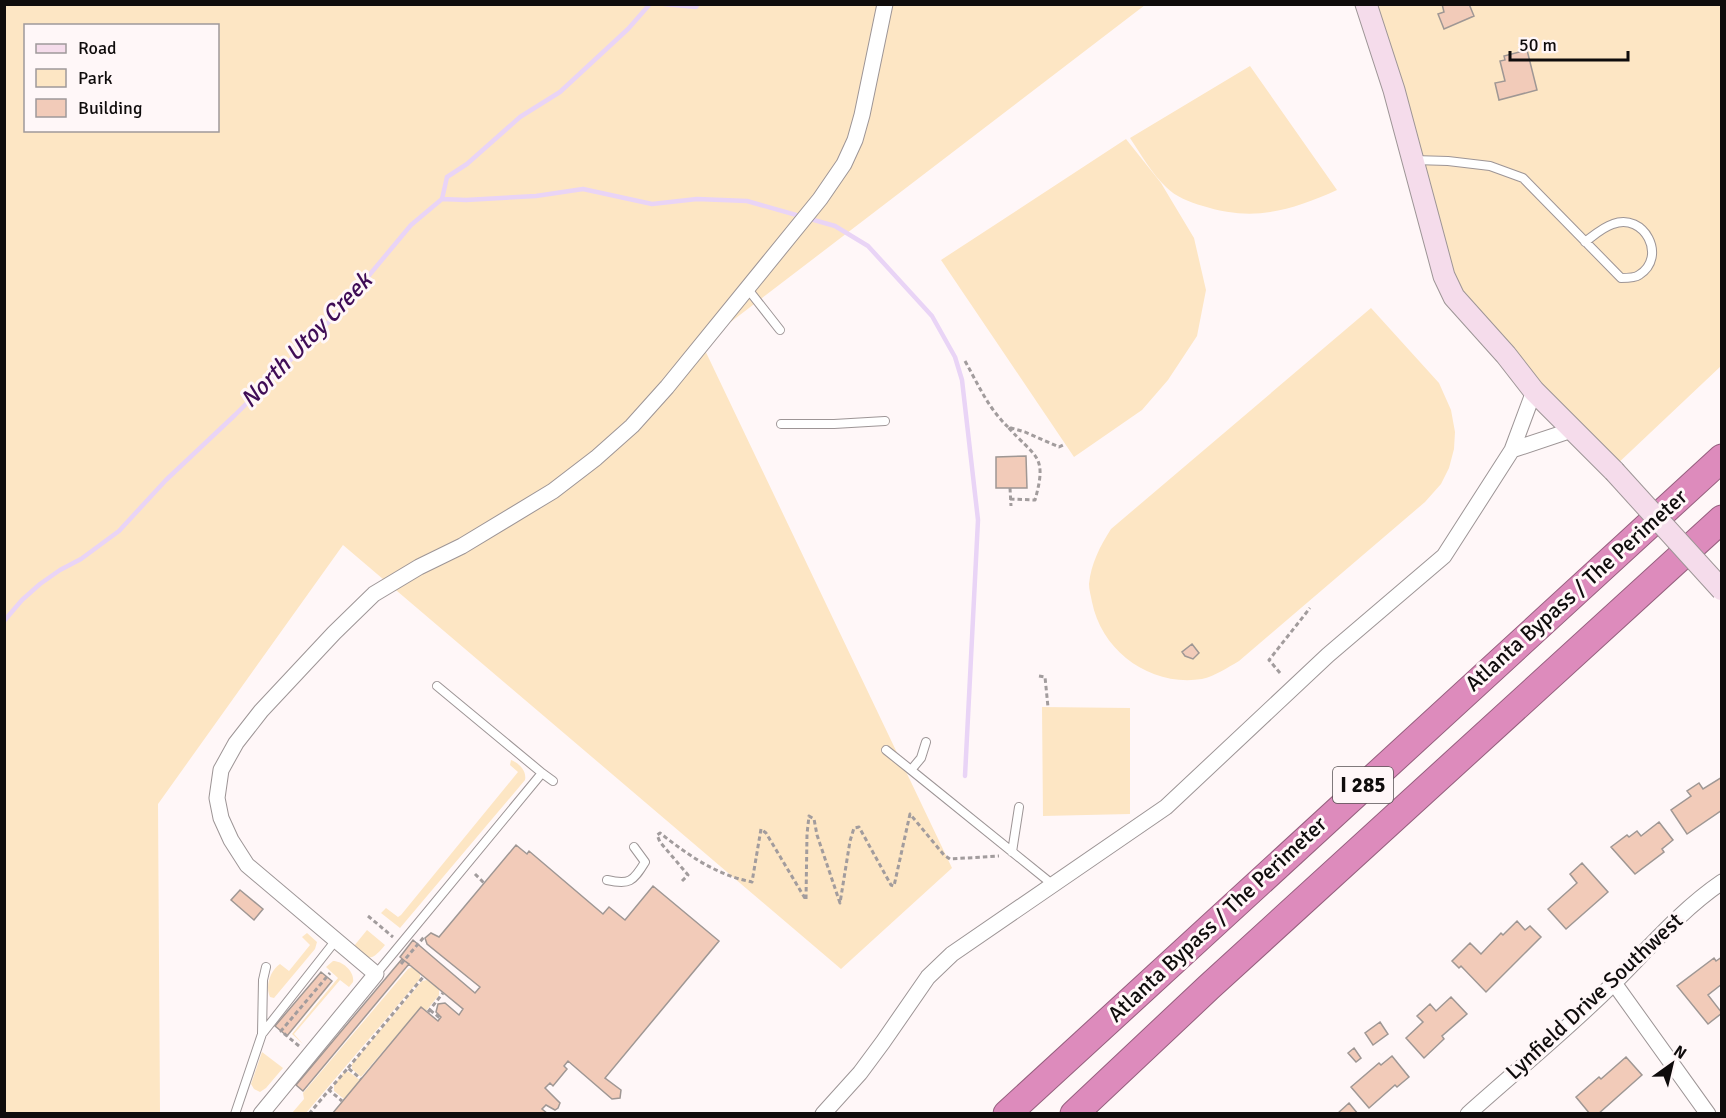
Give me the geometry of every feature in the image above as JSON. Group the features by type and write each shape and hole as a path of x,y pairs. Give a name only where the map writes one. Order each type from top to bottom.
{"highway":[{"name":"Atlanta Bypass / The Perimeter","path":"1007,1113 1722,458"},
{"name":"Atlanta Bypass / The Perimeter","path":"1074,1113 1722,519"}],"street":[{"path":"262,1113 375,974 247,865 231,840 221,818 217,798 221,770 236,743 261,711 374,594 419,567 462,546 553,491 596,458 632,426 667,387 798,227 844,164 855,140 885,4"},
{"path":"1366,4 1394,90 1444,276 1454,297 1506,355 1534,391 1614,471 1722,590"},
{"path":"824,1113 860,1073 928,977 952,954 1166,807 1328,655 1444,556 1512,450 1534,391"},
{"path":"1512,450 1572,430"},
{"name":"Lynfield Drive Southwest","path":"1468,1113 1614,983 1669,924 1722,882"},
{"path":"1614,983 1708,1113"}],"lane":[{"path":"1413,160 1490,166 1523,178 1585,242 1621,278 1638,276 1650,266 1653,252 1646,231 1631,222 1613,223 1585,242"},
{"path":"747,288 780,330"},
{"path":"782,424 885,421"},
{"path":"437,686 553,781"},
{"path":"910,770 921,758 926,742"},
{"path":"886,750 1052,884"},
{"path":"375,974 542,773"},
{"path":"1012,852 1019,807"},
{"path":"607,880 623,884 636,877 645,862 634,847"},
{"path":"262,1034 336,940"},
{"path":"235,1113 262,1034 263,980 266,967"}],"path":[{"path":"964,361 987,404 995,415 1034,453 1042,470 1035,500 1011,499"},
{"path":"1008,428 1025,432 1059,447 1065,444"},
{"path":"1010,488 1011,506"},
{"path":"1280,673 1269,660 1310,608"},
{"path":"1039,676 1045,677 1048,707"},
{"path":"682,881 688,874 660,842 657,835 660,833 708,866 752,882 761,829 766,833 806,900 809,816 814,819 817,835 840,903 854,828 859,827 891,885 894,886 910,814 944,855 950,859 1010,855 1012,852"},
{"path":"368,916 393,937"},
{"path":"301,1047 281,1031 330,973"},
{"path":"309,1113 424,976"},
{"path":"440,1018 429,1011 443,993"},
{"path":"348,1068 361,1079"},
{"path":"329,1090 342,1101"}],"green space":[{"path":"5,5 1145,5 702,344 952,868 841,969 343,545 158,804 160,1113 5,1114"},
{"path":"1366,5 1721,5 1721,366 1614,467 1445,299"},
{"path":"1250,66 1337,190 1303,204 1271,212 1255,214 1221,211 1188,201 1170,191 1147,164 1130,138"},
{"path":"1126,139 1161,183 1194,238 1206,290 1197,336 1168,380 1142,410 1074,457 941,260"},
{"path":"1371,308 1439,383 1451,410 1455,432 1454,449 1449,468 1441,484 1425,502 1239,661 1212,676 1183,680 1147,671 1132,662 1106,636 1098,620 1089,588 1094,562 1111,529"},
{"path":"1042,707 1130,708 1130,814 1043,816"},
{"path":"511,760 522,768 525,780 400,928 381,913 386,908 398,917 401,915 518,772 510,765"},
{"path":"367,930 385,945 370,958 354,946"},
{"path":"307,933 317,942 315,949 274,998 270,997 268,984 271,975 280,964 289,971 310,945 302,937"},
{"path":"333,961 348,968 353,982 349,987 340,980 294,1034 303,1044 292,1034 338,978 326,967"},
{"path":"412,967 420,974 420,979 306,1113 292,1113 304,1099 303,1093"},
{"path":"427,980 439,989 439,995 426,1011 421,1007 361,1077 352,1069 352,1064 422,981"},
{"path":"262,1052 283,1068 260,1092 251,1084"},
{"path":"345,1071 360,1080 344,1099 334,1091 334,1085"}],"building":[{"path":"1442,4 1469,4 1474,16 1444,29 1438,14 1444,12"},
{"path":"1527,50 1537,90 1499,100 1495,83 1505,81 1500,61 1505,60 1504,56"},
{"path":"1026,456 1027,488 996,488 996,457"},
{"path":"1192,644 1199,653 1193,659 1182,652"},
{"path":"1722,777 1722,810 1687,834 1671,810 1691,796 1687,791 1699,783 1703,789"},
{"path":"1659,822 1673,840 1662,849 1664,852 1635,874 1611,847 1627,835 1629,837 1637,831 1641,836"},
{"path":"516,845 527,854 529,851 603,914 609,907 625,920 653,886 719,941 605,1078 621,1090 620,1098 612,1099 568,1061 564,1066 567,1069 553,1086 550,1083 545,1088 560,1103 555,1110 546,1105 542,1109 548,1114 332,1114 421,1007 438,1021 441,1017 436,1012 438,1004 445,1003 459,1015 463,1009 400,957 413,940 475,993 480,987 427,944 425,938 431,933 439,937"},
{"path":"516,845 527,854 529,851 603,914 609,907 625,920 653,886 719,941 605,1078 621,1090 620,1098 612,1099 568,1061 564,1066 567,1069 553,1086 550,1083 545,1088 560,1103 555,1110 546,1105 542,1109 548,1114 332,1114 421,1007 438,1021 441,1017 436,1012 438,1004 445,1003 459,1015 463,1009 400,957 413,940 475,993 480,987 427,944 425,938 431,933 439,937"},
{"path":"1582,863 1608,892 1566,929 1548,909 1577,883 1570,874"},
{"path":"240,890 263,909 254,920 231,900"},
{"path":"1517,921 1525,930 1530,926 1541,937 1486,992 1461,966 1459,968 1452,961 1470,943 1481,954 1501,933 1503,935"},
{"path":"1722,957 1722,984 1708,995 1722,1013 1708,1024 1677,986 1714,958 1716,961"},
{"path":"402,959 409,964 303,1091 296,1085"},
{"path":"321,972 332,981 287,1036 275,1026"},
{"path":"1451,997 1467,1014 1442,1036 1444,1039 1424,1058 1406,1038 1423,1022 1417,1016 1430,1004 1436,1011"},
{"path":"1380,1022 1388,1034 1373,1045 1365,1033"},
{"path":"1354,1048 1361,1058 1356,1062 1348,1053"},
{"path":"1392,1056 1409,1077 1397,1087 1395,1085 1369,1108 1351,1087 1379,1063 1381,1065"},
{"path":"1626,1057 1642,1075 1598,1114 1590,1114 1576,1097"},
{"path":"1349,1103 1358,1114 1337,1114"}],"waterway":[{"name":"North Utoy Creek","path":"4,621 40,584 81,559 119,531 166,480 336,315 411,225 442,199 447,177 467,164 520,117 560,92 628,29 650,4"},
{"name":"North Utoy Creek","path":"664,4 696,7 698,4"},
{"path":"442,199 536,196 583,189 652,204 697,199 747,201 835,226 868,246 932,316 955,357 962,380 978,520 965,776"}]}
